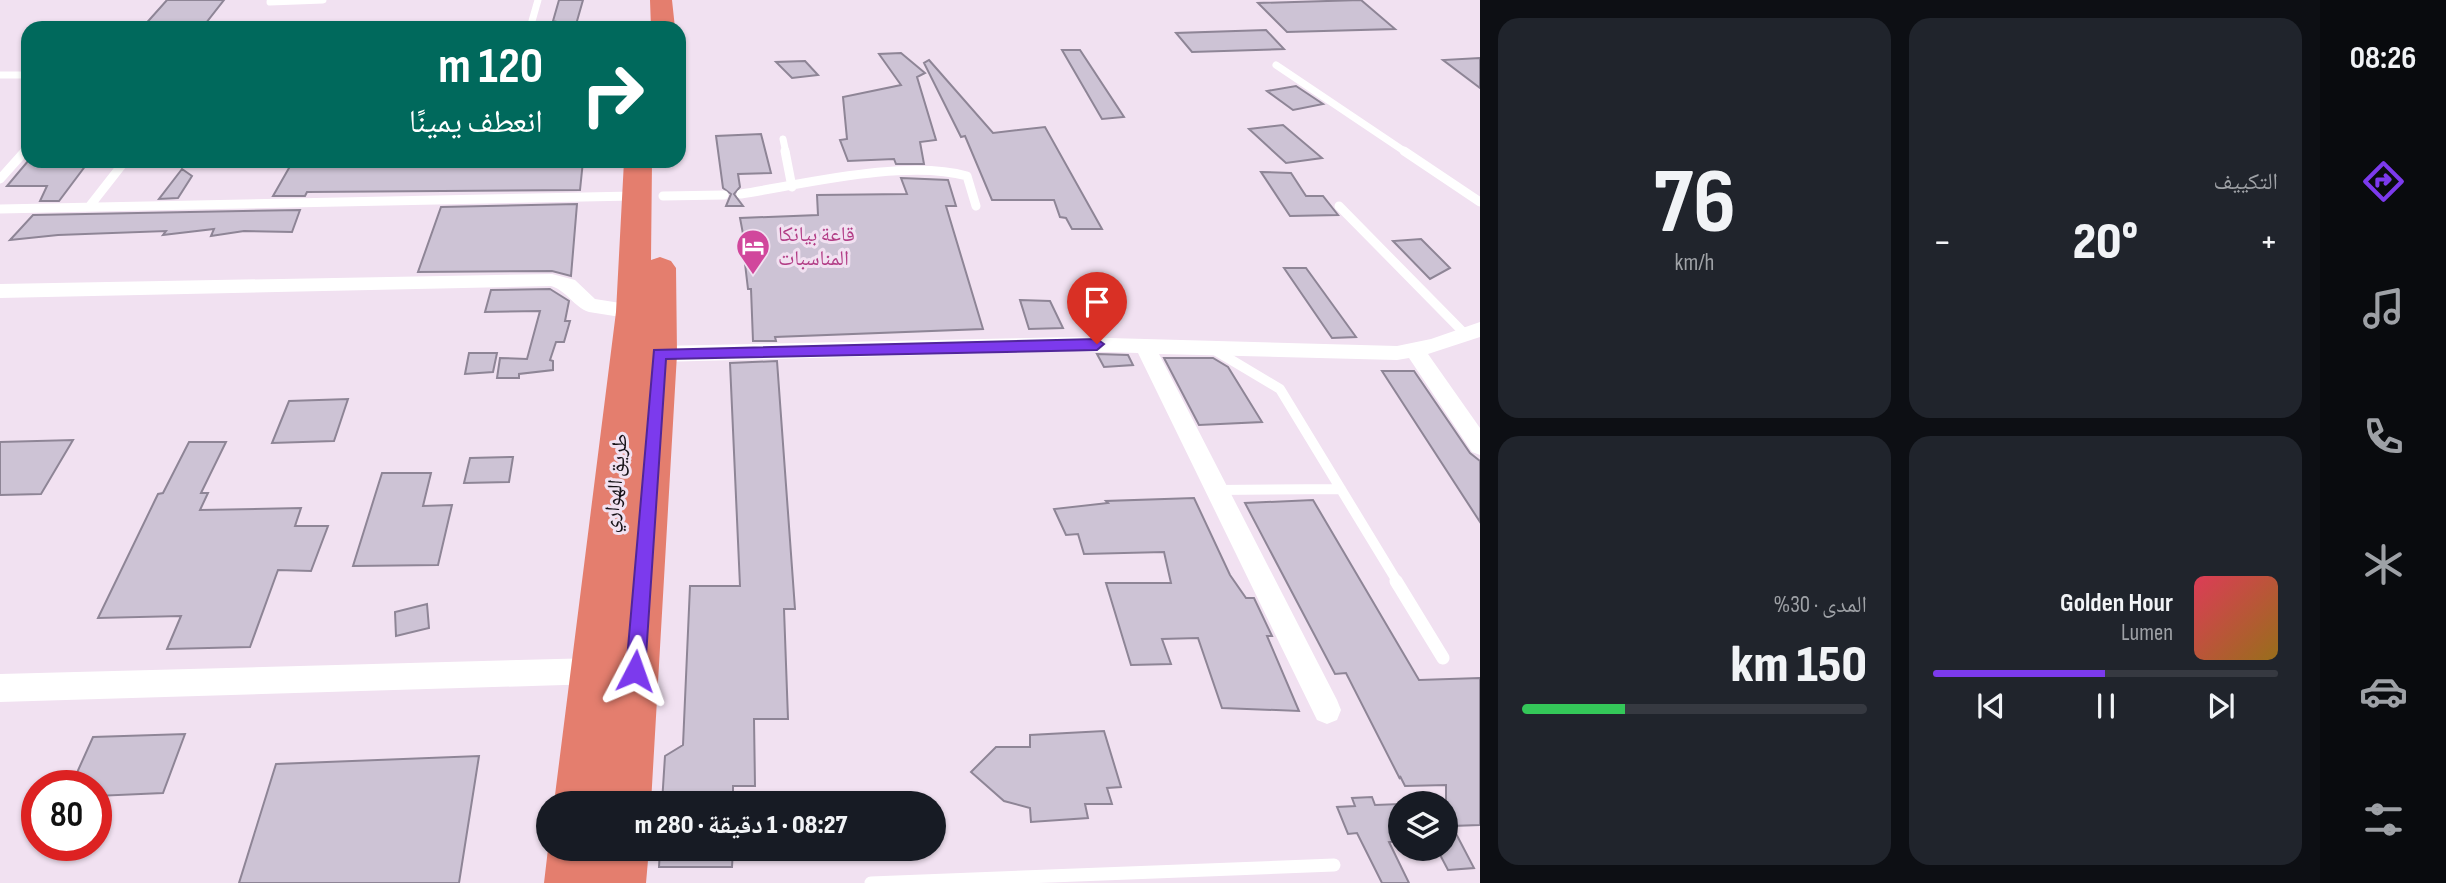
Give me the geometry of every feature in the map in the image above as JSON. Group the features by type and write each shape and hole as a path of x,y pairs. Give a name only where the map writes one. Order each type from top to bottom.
{"highway":[{"path":"661,0 662,21"},
{"name":"طريق الهواري","path":"626,791 659,354 647,250 650,178"},
{"name":"طريق الهواري","path":"581,791 633,312 647,250"},
{"path":"571,883 574,861"},
{"path":"619,883 621,861"}],"street":[{"path":"0,291 552,280 568,285 589,305 633,312"},
{"path":"659,354 1144,345 1397,353 1473,332"},
{"path":"1144,345 1326,710"},
{"path":"1414,350 1480,446"},
{"path":"0,688 596,670"}],"lane":[{"path":"270,2 323,0"},
{"path":"532,21 538,0"},
{"path":"1276,65 1480,202"},
{"path":"0,75 21,75"},
{"path":"783,139 792,187"},
{"path":"0,179 21,155"},
{"path":"89,207 120,168"},
{"path":"741,194 873,175 952,171 967,176 976,206"},
{"path":"0,209 89,207 650,178 724,195"},
{"path":"1339,206 1473,332"},
{"path":"1209,347 1280,389 1443,658"},
{"path":"1217,490 1341,489"},
{"path":"872,883 1334,865"}],"building":[{"path":"167,0 224,0 208,21 148,21"},
{"path":"559,0 583,0 577,21 553,21"},
{"path":"1361,0 1395,29 1287,32 1258,3"},
{"path":"1266,30 1284,49 1192,52 1176,33"},
{"path":"1062,50 1080,50 1124,117 1102,119"},
{"path":"901,53 925,73 917,77 936,140 920,142 924,164 896,164 894,159 848,161 840,140 847,139 843,97 901,85 879,54"},
{"path":"1480,58 1480,88 1443,60"},
{"path":"929,60 993,133 1045,127 1102,229 1072,229 1066,218 1060,217 1054,200 992,200 965,136 961,137 924,63"},
{"path":"805,61 818,75 792,78 776,62"},
{"path":"1296,86 1323,104 1293,110 1267,91"},
{"path":"1283,125 1322,158 1286,163 1249,129"},
{"path":"761,134 771,173 738,174 740,187 734,194 743,206 726,206 731,194 723,188 716,136"},
{"path":"22,168 84,168 59,201 40,201 47,186 7,186"},
{"path":"289,168 582,168 580,190 307,192 305,196 273,196"},
{"path":"182,169 192,176 178,198 159,199"},
{"path":"1261,172 1291,173 1306,196 1323,196 1338,215 1290,216"},
{"path":"901,178 948,180 956,206 946,206 983,329 775,337 776,341 753,341 751,289 748,289 744,255 747,255 740,218 818,215 817,195 907,194"},
{"path":"577,204 571,276 552,271 418,272 441,207"},
{"path":"300,210 292,232 244,231 211,236 214,229 163,235 166,231 58,235 10,240 33,215"},
{"path":"1421,239 1450,268 1430,279 1393,241"},
{"path":"1284,268 1306,268 1356,337 1332,338"},
{"path":"550,289 569,301 565,321 570,321 564,342 556,342 550,360 553,361 553,370 519,374 519,378 497,378 500,358 527,359 540,311 485,312 491,290"},
{"path":"1020,300 1050,301 1063,328 1029,329"},
{"path":"469,353 497,353 493,372 465,374"},
{"path":"1097,354 1128,355 1133,365 1104,367"},
{"path":"1164,358 1213,358 1228,367 1262,422 1199,425"},
{"path":"777,361 795,609 784,609 788,719 754,719 755,786 733,786 733,791 663,791 665,756 683,745 690,586 740,586 730,363"},
{"path":"1382,371 1414,371 1470,453 1480,461 1480,522"},
{"path":"348,399 334,441 272,443 289,401"},
{"path":"73,440 41,494 0,495 0,442"},
{"path":"189,442 226,442 201,493 208,493 200,510 301,508 295,526 328,526 311,571 278,570 250,647 167,649 181,616 98,618 158,494 163,493"},
{"path":"513,457 509,482 464,483 470,458"},
{"path":"382,473 431,473 423,506 452,505 438,565 353,566"},
{"path":"1194,498 1230,575 1246,598 1254,598 1272,636 1267,636 1299,711 1222,708 1198,638 1162,639 1171,664 1131,665 1106,583 1171,583 1164,552 1084,554 1078,534 1066,535 1054,509 1108,503 1106,501"},
{"path":"1313,500 1419,680 1480,678 1480,825 1458,826 1458,791 1446,791 1446,785 1405,786 1346,673 1335,674 1245,503"},
{"path":"427,604 429,628 396,636 395,612"},
{"path":"1104,731 1121,787 1107,788 1112,804 1085,804 1088,818 1031,822 1030,808 1004,801 971,772 996,747 1030,747 1030,735"},
{"path":"185,734 163,793 112,795 112,770 78,770 93,737"},
{"path":"479,756 459,883 239,883 276,764"},
{"path":"1372,797 1375,805 1388,804 1388,861 1398,861 1409,883 1382,883 1357,833 1348,834 1337,807 1355,806 1352,798"},
{"path":"1458,837 1474,868 1448,870 1443,861 1458,861"},
{"path":"659,861 732,861 732,867 659,867"}],"place":[{"name":"قاعة بيانكا المناسبات","path":"753,276"}],"route":[{"path":"635,671 659,354 1097,344"}]}
